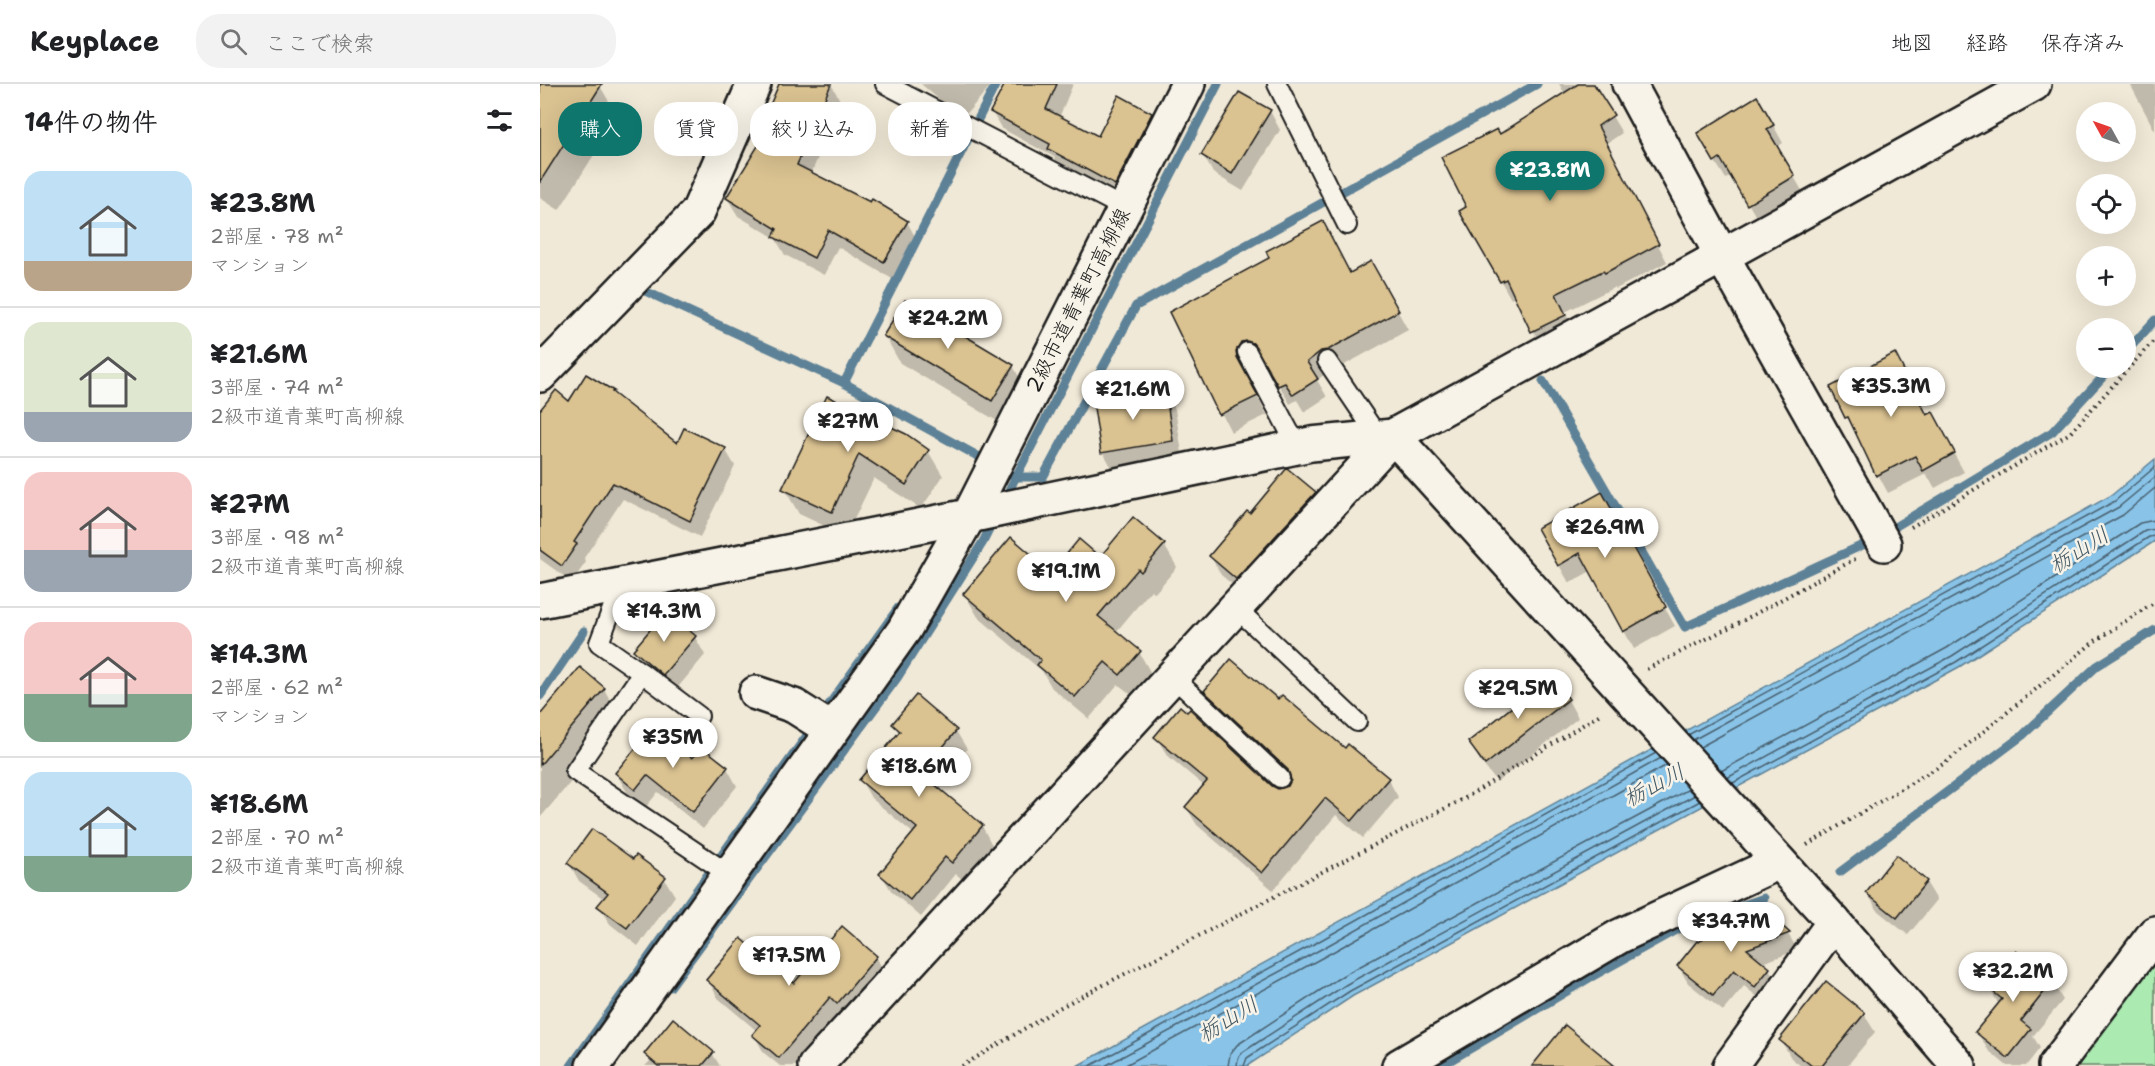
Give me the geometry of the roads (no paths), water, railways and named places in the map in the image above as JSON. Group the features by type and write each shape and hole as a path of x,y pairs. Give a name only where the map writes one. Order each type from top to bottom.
{"street":[{"path":"540,375 698,212 754,84"},
{"name":"2級市道青葉町高柳線","path":"593,1066 904,630 969,516 1188,84"},
{"path":"1629,84 1722,256 1884,544"},
{"path":"816,1066 1236,608 1386,437 2034,84"},
{"path":"540,601 969,516 1300,446 1386,437"},
{"path":"1386,437 1779,850 1834,922 1959,1066"},
{"path":"756,693 794,706 832,730"},
{"path":"1399,1066 1620,936 1779,850"},
{"path":"1730,1066 1834,922"},
{"path":"2055,1066 2150,949"}],"lane":[{"path":"885,84 1124,208"},
{"path":"1277,84 1347,225"},
{"path":"1247,351 1289,431 1300,446"},
{"path":"1327,361 1386,437"},
{"path":"621,585 600,643 699,716"},
{"path":"1236,608 1357,722"},
{"path":"642,673 575,771 729,875"},
{"path":"1173,677 1280,778"}],"water":[{"name":"栃山川","path":"2155,459 2155,541 1959,667 1353,996 1247,1066 1077,1066 2112,495"}],"waterway":[{"path":"844,383 996,84"},
{"path":"1004,500 1218,84"},
{"path":"645,291 844,383 1016,477 1043,477 1136,306 1537,84"},
{"path":"2136,341 2155,320"},
{"path":"1883,534 2052,432 2102,378"},
{"path":"1543,381 1685,627 1867,543"},
{"path":"670,987 897,678 983,542 995,518"},
{"path":"571,1066 898,608"},
{"path":"1840,872 2023,735 2097,666 2155,630"},
{"path":"540,696 584,631"},
{"path":"1441,1066 1591,977 1681,927 1764,898"}]}
